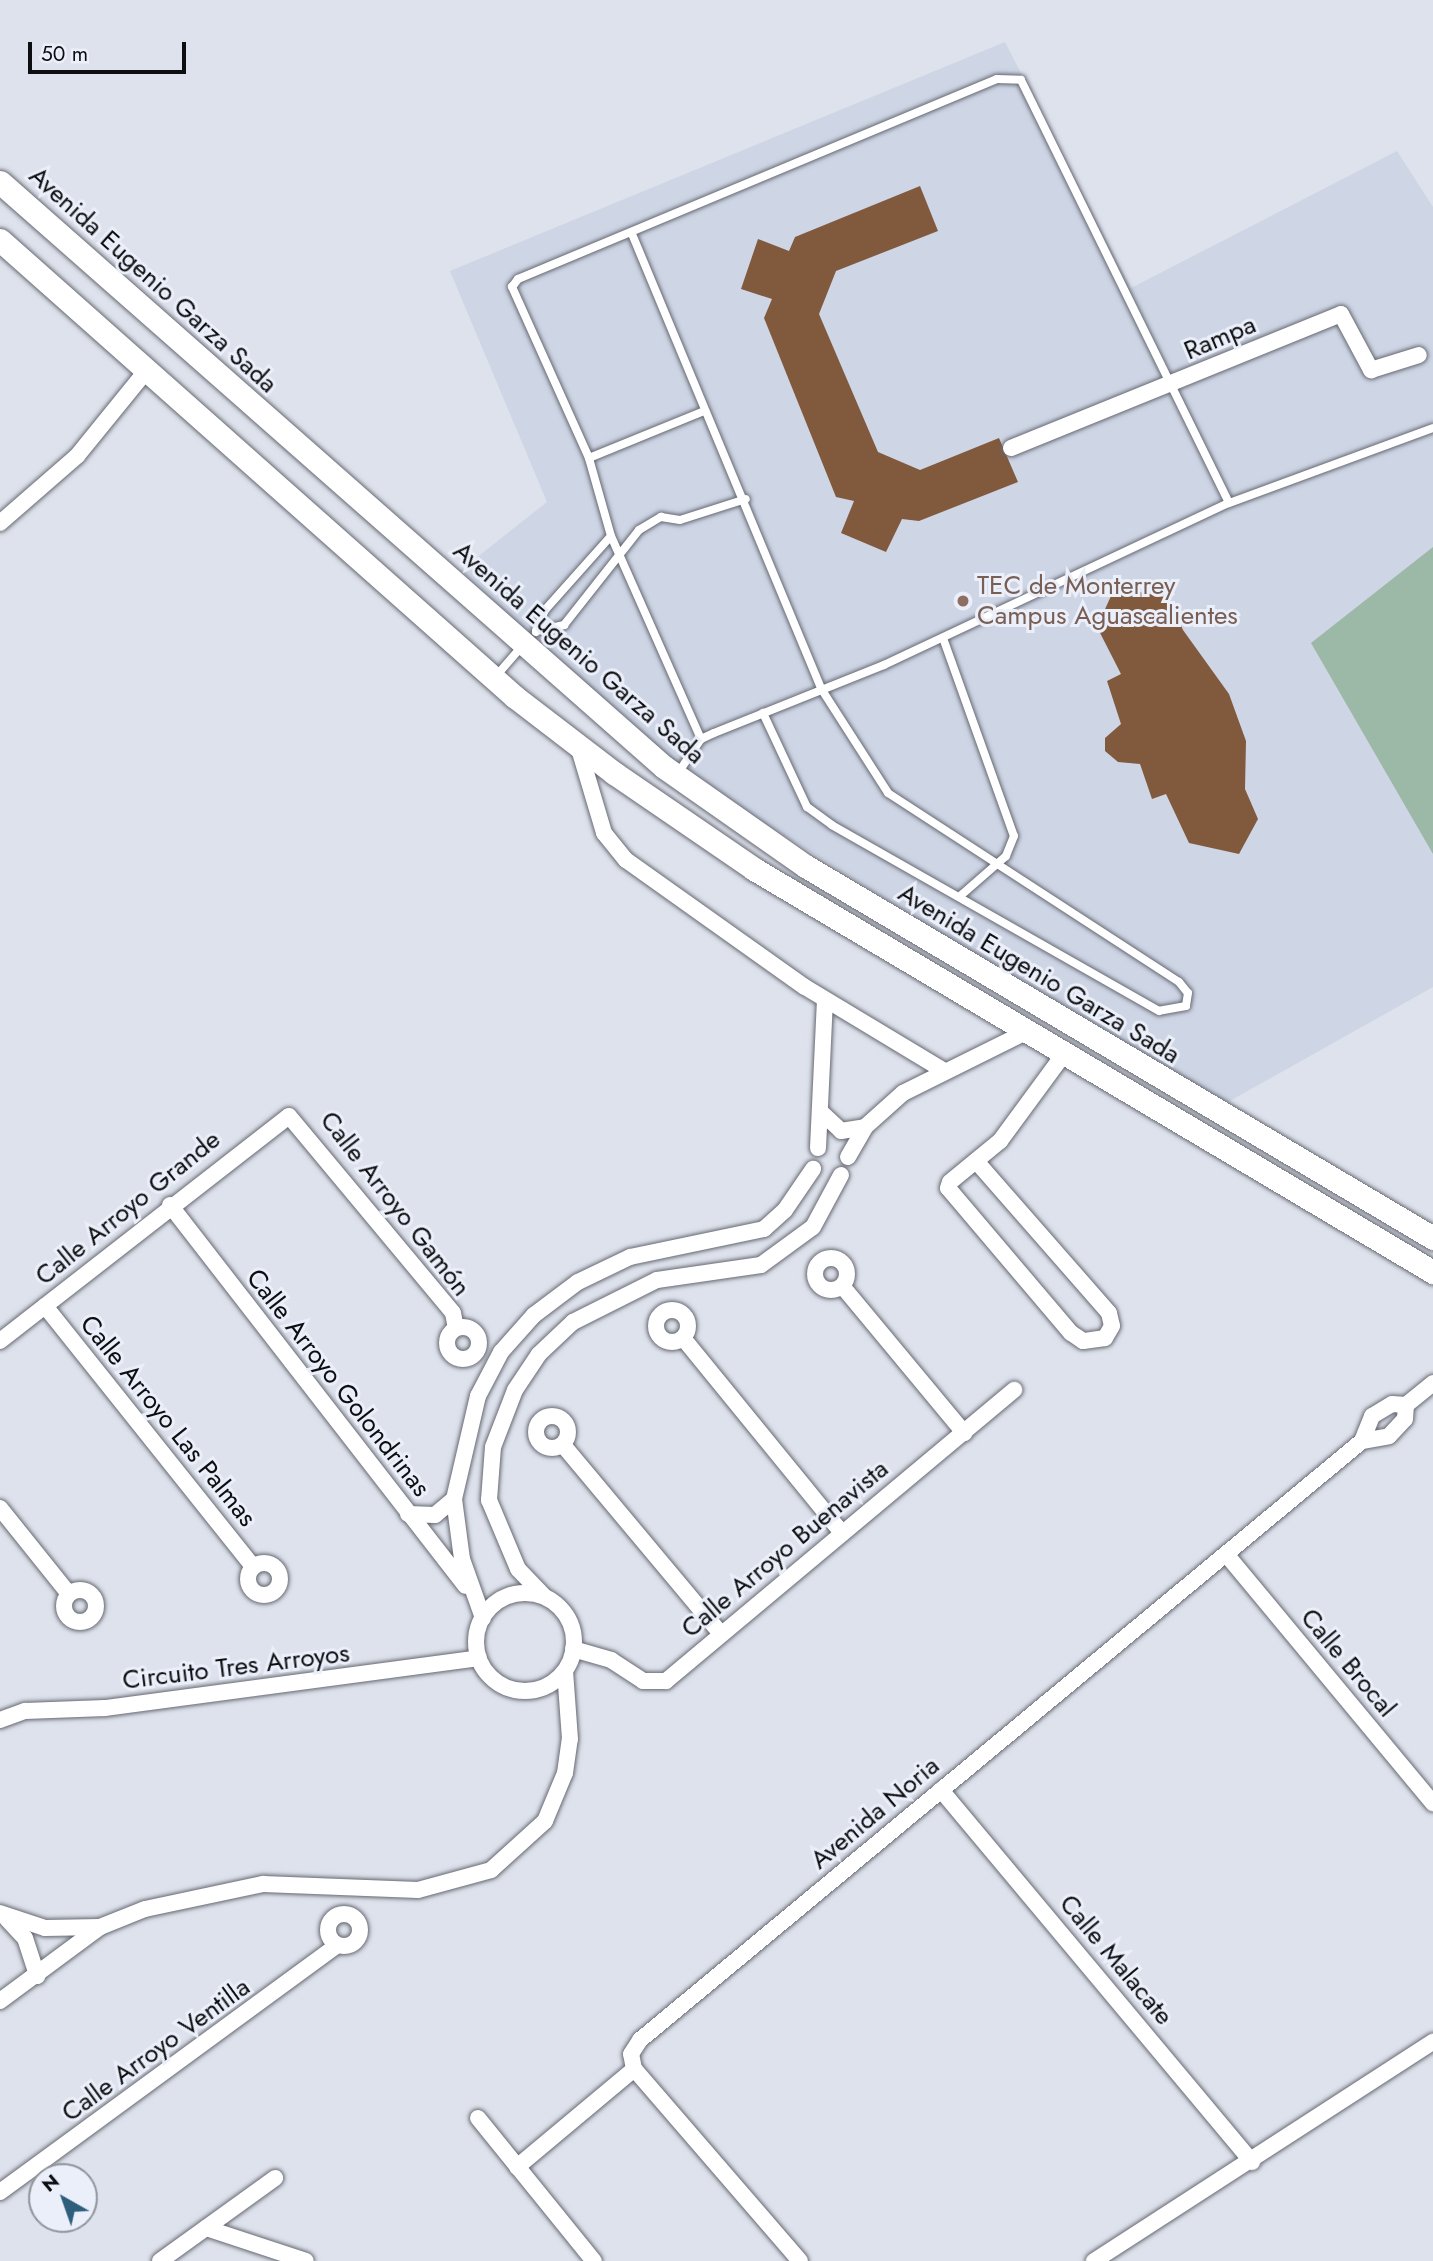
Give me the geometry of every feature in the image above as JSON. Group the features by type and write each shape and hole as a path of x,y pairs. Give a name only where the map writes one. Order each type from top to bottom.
{"main road":[{"name":"Avenida Eugenio Garza Sada","path":"0,182 530,637 676,776 807,867 1433,1238"},
{"path":"0,240 495,679 576,745 754,869 1433,1272"}],"street":[{"name":"Rampa","path":"1011,448 1341,314 1371,370 1419,355"},
{"path":"0,523 77,456 146,371"},
{"path":"576,745 591,775 604,834 626,860 825,1000 944,1071"},
{"path":"818,1148 822,1113 825,1000"},
{"path":"848,1157 864,1127 903,1093 1026,1032"},
{"path":"976,1161 1109,1313 1112,1326 1105,1338 1083,1341 1071,1333 950,1194 950,1182 1000,1141 1063,1054"},
{"path":"822,1113 841,1131 864,1127"},
{"name":"Calle Arroyo Grande","path":"0,1341 170,1205 289,1116"},
{"name":"Calle Arroyo Gamón","path":"289,1116 444,1302 456,1328"},
{"path":"565,1671 539,1689 523,1691 492,1679 479,1658 483,1618 470,1590 454,1499 478,1395 501,1352 534,1315 578,1282 630,1257 764,1228 786,1210 813,1169"},
{"path":"0,2001 100,1927 145,1909 263,1884 418,1890 452,1886 491,1870 545,1821 565,1773 570,1739 565,1671 573,1649 572,1625 518,1569 489,1500 493,1447 514,1390 539,1354 613,1298 657,1280 761,1265 780,1254 821,1217 841,1175"},
{"name":"Calle Arroyo Golondrinas","path":"170,1205 408,1514 470,1590"},
{"path":"843,1287 964,1433"},
{"name":"Calle Arroyo Las Palmas","path":"45,1306 253,1567"},
{"path":"683,1338 842,1532"},
{"name":"Avenida Noria","path":"634,2069 631,2054 640,2040 1362,1441 1372,1416 1392,1404 1406,1405 1433,1383"},
{"name":"Calle Arroyo Buenavista","path":"573,1649 611,1660 655,1685 1014,1390"},
{"name":"Avenida Noria","path":"1362,1441 1389,1436 1405,1419 1406,1405"},
{"path":"564,1445 720,1633"},
{"path":"408,1514 435,1515 454,1499"},
{"path":"0,1508 69,1594"},
{"name":"Calle Brocal","path":"1226,1554 1433,1803"},
{"path":"483,1618 510,1595 544,1596"},
{"name":"Circuito Tres Arroyos","path":"0,1720 25,1711 114,1707 479,1658"},
{"name":"Calle Malacate","path":"941,1790 1252,2162"},
{"path":"4,1916 45,1928 100,1927"},
{"path":"4,1916 29,1947 37,1976"},
{"name":"Calle Arroyo Ventilla","path":"0,2192 337,1945"},
{"path":"1094,2261 1252,2162 1433,2042"},
{"path":"517,2166 634,2069 800,2261"},
{"path":"478,2119 594,2261"},
{"path":"160,2261 275,2178"},
{"path":"206,2228 306,2261"}],"lane":[{"path":"701,739 611,536 589,458 512,287 518,279 632,234 997,79 1021,79 1229,503"},
{"path":"632,234 705,411 746,499 822,690 888,793 995,867 1179,982 1188,993 1186,1006 1159,1011 807,807 764,713"},
{"path":"589,458 705,411"},
{"path":"676,776 701,739 943,638 1229,503 1384,441 1433,428"},
{"path":"530,637 564,625 619,554 660,517 680,520 746,499"},
{"path":"495,679 530,637 545,610 611,536"},
{"path":"943,638 1014,836 995,867 959,897"}],"shaded area":[{"name":"TEC de Monterrey Campus Aguascalientes","path":"1005,42 1131,288 1397,151 1433,207 1433,987 1219,1107 667,762 461,570 547,502 450,271"}],"green space":[{"path":"1433,547 1433,854 1311,643"}],"building":[{"path":"920,186 938,231 836,271 819,314 878,452 920,470 999,438 1018,482 919,521 902,519 886,552 841,533 854,501 836,497 764,318 772,299 741,289 758,239 789,251 795,237"},
{"path":"1115,587 1169,598 1183,630 1229,694 1246,741 1245,789 1258,819 1239,854 1189,843 1166,794 1152,799 1140,764 1118,762 1105,751 1105,738 1121,724 1107,681 1121,674 1097,627"}],"place":[{"name":"TEC de Monterrey Campus Aguascalientes","path":"963,601"}]}
